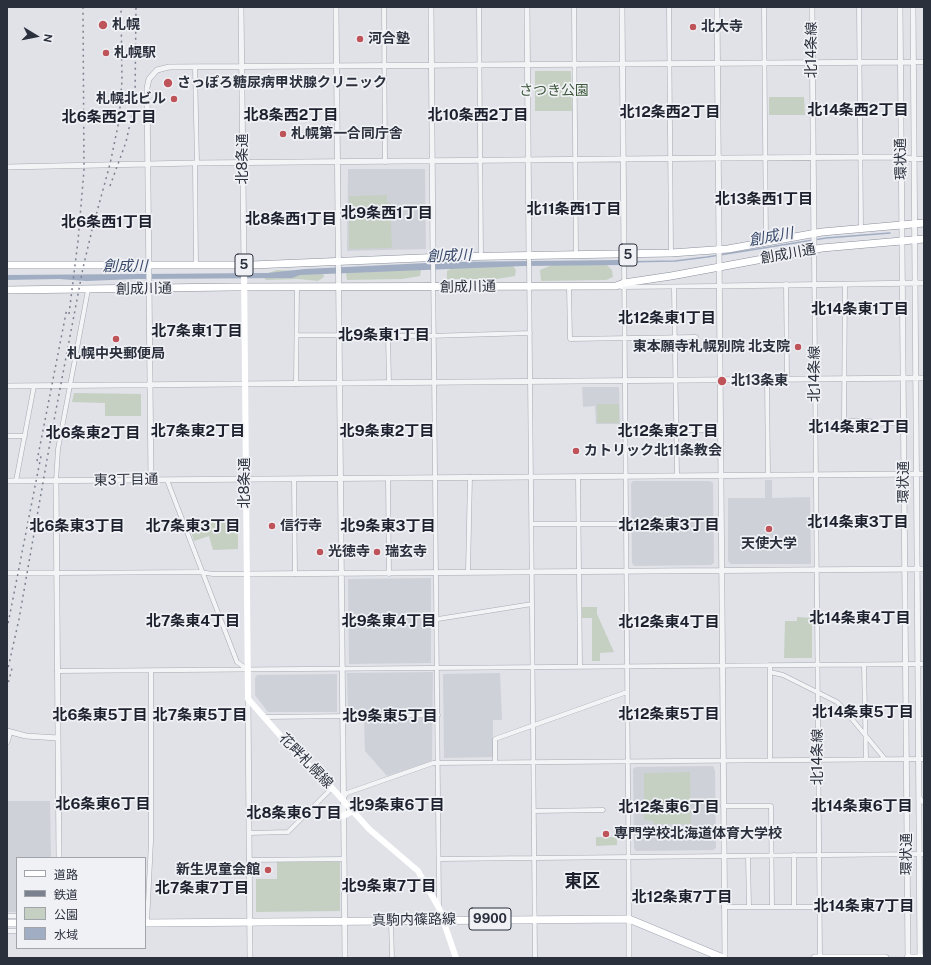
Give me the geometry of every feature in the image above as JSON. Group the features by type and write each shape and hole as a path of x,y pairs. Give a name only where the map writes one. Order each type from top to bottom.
{"main road":[{"name":"創成川通","path":"7,265 149,268 196,264 244,268 433,261 481,256 529,258 576,256 624,257 671,253 719,252 766,242 861,228 924,223"},
{"name":"創成川通","path":"7,290 88,290 149,285 338,288 616,286 719,264 814,247 924,239"},
{"name":"北8条通","path":"244,268 248,699"},
{"name":"花畔札幌線","path":"248,699 292,750 332,788 381,841 418,871 440,908 456,958"},
{"path":"343,816 353,812"},
{"name":"真駒内篠路線","path":"146,923 629,919 724,958"},
{"path":"815,958 885,958"},
{"path":"908,958 924,958"}],"street":[{"name":"北8条通","path":"241,7 244,268"},
{"path":"336,7 345,958"},
{"path":"384,7 385,162"},
{"path":"431,7 433,335 438,619 440,908"},
{"path":"479,7 481,256"},
{"path":"526,7 535,958"},
{"path":"574,7 576,256"},
{"path":"622,7 629,958"},
{"path":"669,7 671,253"},
{"path":"717,7 724,958"},
{"path":"764,7 766,242"},
{"name":"北14条線","path":"812,7 820,958"},
{"path":"859,7 861,228"},
{"name":"環状通","path":"900,7 908,958"},
{"name":"環状通","path":"913,7 917,569 921,664 921,759 919,797 922,854 920,958"},
{"path":"151,480 147,88 149,79 154,72 164,67 924,62"},
{"path":"195,67 196,264"},
{"path":"7,167 196,163 528,160 765,158 924,159"},
{"path":"624,285 674,288 786,284 924,283"},
{"path":"786,284 787,379"},
{"path":"845,284 844,421 870,421 874,424 903,423"},
{"path":"569,286 570,339 696,337"},
{"path":"296,384 297,287"},
{"path":"674,288 676,338 677,476"},
{"path":"59,857 56,481 58,448 88,290"},
{"path":"297,335 530,333"},
{"path":"388,335 389,383"},
{"path":"7,386 924,378"},
{"path":"767,380 768,475"},
{"path":"16,481 34,386"},
{"path":"656,430 720,430"},
{"path":"7,436 25,436"},
{"name":"東3丁目通","path":"7,481 924,474"},
{"path":"468,572 470,477"},
{"path":"578,477 580,666"},
{"path":"388,478 389,574"},
{"path":"294,479 295,574"},
{"path":"167,480 237,662 247,670"},
{"path":"532,524 626,524"},
{"path":"7,573 389,574 468,572 924,569"},
{"path":"438,619 532,604"},
{"path":"57,671 921,664"},
{"path":"770,665 770,760"},
{"path":"864,665 866,759"},
{"path":"146,923 151,841 151,671"},
{"path":"770,672 783,676 818,692 842,707 885,759"},
{"path":"495,762 495,739 627,692"},
{"name":"北8条通","path":"248,699 250,958"},
{"path":"264,717 438,715"},
{"path":"7,742 9,732 26,736 58,738"},
{"path":"343,800 347,793 433,762 921,759"},
{"path":"249,833 288,832 332,788"},
{"path":"919,797 924,803"},
{"path":"724,806 771,806 772,907"},
{"path":"534,811 603,810"},
{"path":"439,859 922,854"},
{"path":"794,855 794,907"},
{"path":"748,856 749,907"},
{"path":"250,860 344,859"},
{"path":"724,907 819,907"},
{"path":"391,920 392,958"}],"shaded area":[{"path":"348,169 425,169 426,249 347,251"},
{"path":"582,387 619,387 620,424 596,424 595,406 583,407"},
{"name":"天使大学","path":"765,480 772,480 772,498 810,497 811,564 731,564 728,561 728,498 765,498"},
{"path":"633,481 710,481 713,483 714,563 711,565 634,566 632,563 631,484"},
{"path":"431,578 431,663 349,664 348,579"},
{"path":"433,672 432,761 387,776 365,751 364,718 348,719 347,673"},
{"path":"500,673 502,720 493,720 493,757 444,758 443,674"},
{"path":"337,674 337,712 268,712 255,695 255,678 257,675"},
{"path":"713,766 715,771 716,848 713,850 636,851 634,848 633,769 636,767"},
{"path":"7,801 50,801 51,857 16,857 16,912 7,912"}],"green space":[{"name":"さつき公園","path":"535,71 571,71 572,111 535,111"},
{"path":"769,97 804,97 805,115 769,115"},
{"path":"387,195 387,202 390,202 392,248 349,249 349,196"},
{"path":"459,264 513,266 516,270 515,276 497,279 447,279 447,271"},
{"path":"552,265 607,265 612,270 613,277 606,280 541,281 540,270"},
{"path":"363,268 421,270 420,276 402,279 347,280 346,273"},
{"path":"277,270 323,272 324,277 318,281 298,279 266,280 262,275"},
{"path":"74,393 141,394 141,416 105,416 105,403 72,402"},
{"path":"597,404 619,404 619,423 597,423"},
{"path":"238,520 238,549 213,550 209,536 194,541 190,529 203,525 203,521"},
{"path":"582,607 597,607 597,614 614,652 600,653 600,661 592,661 592,618 582,618"},
{"path":"797,617 812,618 812,658 784,658 785,621 797,621"},
{"path":"690,772 691,824 654,824 653,821 644,820 644,773"},
{"path":"596,837 617,837 617,845 596,846"},
{"path":"277,862 340,862 340,911 256,912 256,879 277,879"}],"water":[{"path":"619,260 620,265 524,266 300,275 292,278 135,279 87,281 59,279 7,280 7,275 268,273 305,269 447,262"}],"waterway":[{"name":"創成川","path":"619,262 675,261 826,238 890,233"}],"railway":[{"path":"69,314 78,241 84,170 83,7"},
{"path":"7,673 19,619 52,431 83,268 110,164 119,121 122,80 121,7"},
{"path":"110,186 126,142 135,101 136,7"},
{"path":"37,461 67,308"},
{"path":"7,629 41,456"},
{"path":"7,688 12,668"}],"place":[{"name":"札幌","path":"103,25"},
{"name":"北大寺","path":"693,27"},
{"name":"河合塾","path":"360,39"},
{"name":"札幌駅","path":"106,53"},
{"name":"さっぽろ糖尿病甲状腺クリニック","path":"168,83"},
{"name":"札幌北ビル","path":"174,99"},
{"name":"札幌第一合同庁舎","path":"283,134"},
{"name":"札幌中央郵便局","path":"116,339"},
{"name":"東本願寺札幌別院 北支院","path":"798,347"},
{"name":"北13条東","path":"722,381"},
{"name":"カトリック北11条教会","path":"576,451"},
{"name":"信行寺","path":"272,526"},
{"name":"天使大学","path":"769,529"},
{"name":"光徳寺","path":"320,552"},
{"name":"瑞玄寺","path":"377,552"},
{"name":"専門学校北海道体育大学校","path":"606,834"},
{"name":"新生児童会館","path":"268,870"}],"district":[{"name":"北14条西2丁目","path":"858,110"},
{"name":"北12条西2丁目","path":"670,112"},
{"name":"北8条西2丁目","path":"291,115"},
{"name":"北10条西2丁目","path":"478,115"},
{"name":"北6条西2丁目","path":"109,117"},
{"name":"北13条西1丁目","path":"764,199"},
{"name":"北11条西1丁目","path":"574,209"},
{"name":"北9条西1丁目","path":"387,213"},
{"name":"北8条西1丁目","path":"291,219"},
{"name":"北6条西1丁目","path":"107,222"},
{"name":"北14条東1丁目","path":"860,309"},
{"name":"北12条東1丁目","path":"667,318"},
{"name":"北7条東1丁目","path":"197,331"},
{"name":"北9条東1丁目","path":"384,335"},
{"name":"北14条東2丁目","path":"859,427"},
{"name":"北7条東2丁目","path":"198,431"},
{"name":"北9条東2丁目","path":"387,431"},
{"name":"北12条東2丁目","path":"668,431"},
{"name":"北6条東2丁目","path":"93,433"},
{"name":"北14条東3丁目","path":"858,522"},
{"name":"北12条東3丁目","path":"669,525"},
{"name":"北6条東3丁目","path":"77,526"},
{"name":"北7条東3丁目","path":"193,526"},
{"name":"北9条東3丁目","path":"388,526"},
{"name":"北14条東4丁目","path":"860,618"},
{"name":"北7条東4丁目","path":"193,621"},
{"name":"北9条東4丁目","path":"389,621"},
{"name":"北12条東4丁目","path":"669,622"},
{"name":"北14条東5丁目","path":"863,712"},
{"name":"北12条東5丁目","path":"669,714"},
{"name":"北6条東5丁目","path":"100,715"},
{"name":"北7条東5丁目","path":"200,715"},
{"name":"北9条東5丁目","path":"390,716"},
{"name":"北6条東6丁目","path":"103,804"},
{"name":"北9条東6丁目","path":"397,805"},
{"name":"北14条東6丁目","path":"862,806"},
{"name":"北12条東6丁目","path":"669,807"},
{"name":"北8条東6丁目","path":"294,813"},
{"name":"東区","path":"582,881"},
{"name":"北9条東7丁目","path":"389,886"},
{"name":"北7条東7丁目","path":"202,888"},
{"name":"北12条東7丁目","path":"682,897"},
{"name":"北14条東7丁目","path":"864,906"}]}
